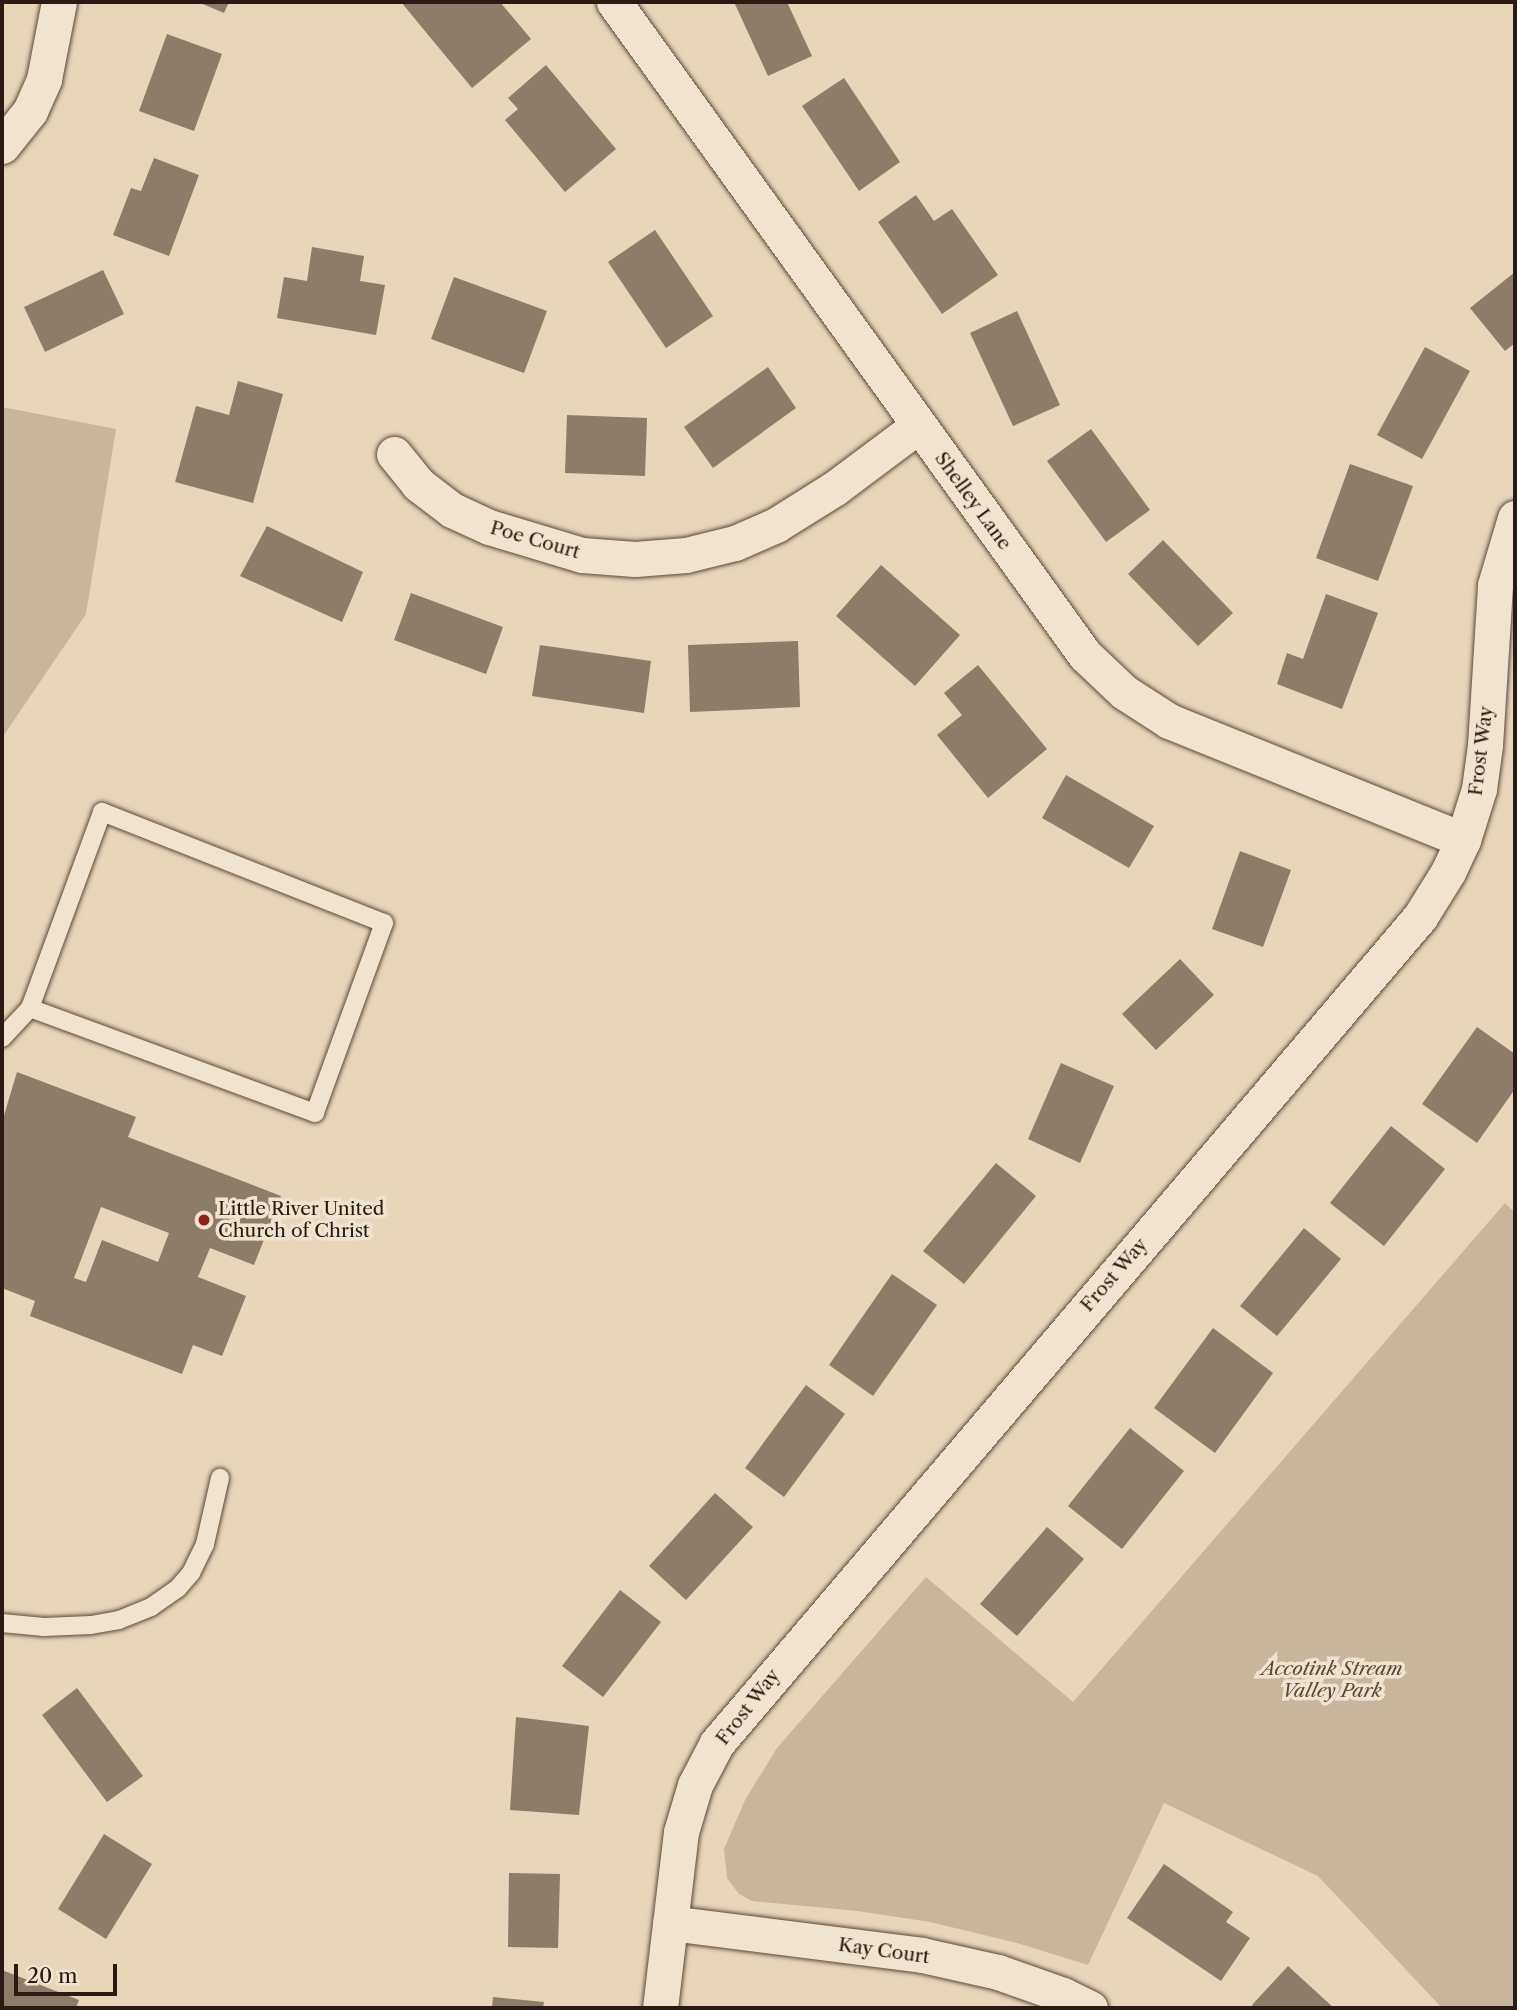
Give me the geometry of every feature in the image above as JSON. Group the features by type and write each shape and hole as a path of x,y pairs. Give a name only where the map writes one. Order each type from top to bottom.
{"street":[{"path":"2,146 30,111 44,79 59,2"},
{"name":"Shelley Lane","path":"614,2 1085,655 1124,692 1169,721 1197,735 1463,840"},
{"name":"Poe Court","path":"394,454 418,484 452,510 489,527 582,555 635,559 686,555 735,542 776,525 835,488 918,426"},
{"name":"Frost Way","path":"660,2008 681,1832 695,1785 717,1743 1420,917 1448,872 1463,840 1479,789 1485,745 1495,585 1515,518"},
{"name":"Kay Court","path":"670,1923 922,1955 998,1972 1090,2008"}],"lane":[{"path":"2,1038 30,1008 102,812 384,923 315,1113 30,1008"},
{"path":"2,1623 44,1627 90,1625 119,1619 151,1607 178,1588 191,1573 205,1544 220,1478"}],"green space":[{"path":"2,407 116,429 86,614 2,738"},
{"name":"Accotink Stream Valley Park","path":"1505,1203 1515,1213 1515,2008 1442,2008 1318,1876 1164,1803 1088,1965 1017,1943 930,1922 857,1911 752,1901 739,1894 727,1878 724,1849 745,1800 777,1748 926,1577 1073,1702"}],"building":[{"path":"198,2 229,2 224,13"},
{"path":"401,2 500,2 531,39 472,88"},
{"path":"734,2 787,2 812,56 768,76"},
{"path":"167,34 222,54 194,131 139,111"},
{"path":"546,65 616,149 565,192 505,120 518,109 508,98"},
{"path":"844,78 900,162 859,191 802,106"},
{"path":"154,158 199,175 169,256 113,235 131,188 141,191"},
{"path":"916,195 934,221 952,209 998,275 942,314 878,222"},
{"path":"655,230 713,316 666,348 608,262"},
{"path":"312,247 364,256 360,281 385,285 376,335 277,318 284,277 307,281"},
{"path":"103,270 124,314 45,352 24,307"},
{"path":"1515,272 1515,343 1505,351 1470,308"},
{"path":"454,277 547,311 524,373 431,339"},
{"path":"1017,311 1060,405 1013,426 970,333"},
{"path":"1425,347 1470,371 1422,459 1377,435"},
{"path":"768,367 796,408 713,468 684,427"},
{"path":"238,381 283,394 253,503 175,482 196,406 229,415"},
{"path":"567,415 647,418 645,476 565,473"},
{"path":"1091,429 1150,510 1106,542 1047,461"},
{"path":"1350,464 1413,486 1378,581 1316,558"},
{"path":"267,526 363,572 342,622 240,576"},
{"path":"1163,540 1233,613 1198,646 1128,574"},
{"path":"881,565 960,635 915,686 836,616"},
{"path":"411,593 503,627 486,674 394,640"},
{"path":"1326,594 1378,613 1342,709 1277,684 1287,653 1303,659"},
{"path":"798,641 800,707 690,712 688,645"},
{"path":"540,645 651,661 644,713 532,696"},
{"path":"978,665 1047,749 988,798 937,735 962,715 944,693"},
{"path":"1066,775 1154,826 1129,868 1042,818"},
{"path":"1240,851 1291,870 1263,947 1212,929"},
{"path":"1180,959 1214,995 1156,1050 1122,1014"},
{"path":"1477,1027 1515,1054 1515,1089 1477,1143 1422,1104"},
{"path":"1061,1063 1114,1086 1080,1163 1028,1139"},
{"name":"Little River United Church of Christ","path":"17,1072 136,1117 128,1137 281,1196 254,1265 210,1248 198,1277 246,1296 222,1356 193,1345 182,1374 30,1316 35,1301 2,1288 2,1122","holes":["101,1207 169,1233 158,1262 102,1240 86,1282 74,1278"]},
{"path":"1391,1126 1445,1169 1384,1246 1330,1203"},
{"path":"996,1163 1036,1196 964,1284 923,1251"},
{"path":"1304,1228 1341,1259 1277,1336 1240,1306"},
{"path":"892,1274 937,1305 873,1396 829,1365"},
{"path":"1213,1328 1273,1373 1215,1453 1154,1408"},
{"path":"806,1385 845,1414 784,1497 745,1468"},
{"path":"1130,1428 1184,1471 1122,1549 1068,1506"},
{"path":"715,1493 753,1527 686,1600 649,1566"},
{"path":"1047,1527 1084,1559 1017,1636 980,1604"},
{"path":"620,1590 661,1622 603,1697 562,1666"},
{"path":"77,1688 143,1776 107,1802 42,1715"},
{"path":"516,1717 589,1726 579,1815 510,1810"},
{"path":"104,1834 152,1864 106,1939 58,1909"},
{"path":"1164,1864 1233,1912 1226,1922 1250,1938 1221,1981 1127,1918"},
{"path":"509,1873 560,1874 558,1948 508,1947"},
{"path":"1288,1966 1334,2008 1255,2008 1252,2005"},
{"path":"2,1970 79,2000 76,2008 2,2008"},
{"path":"493,1997 544,2002 543,2008 492,2008"}],"place":[{"name":"Little River United Church of Christ","path":"204,1220"}]}
